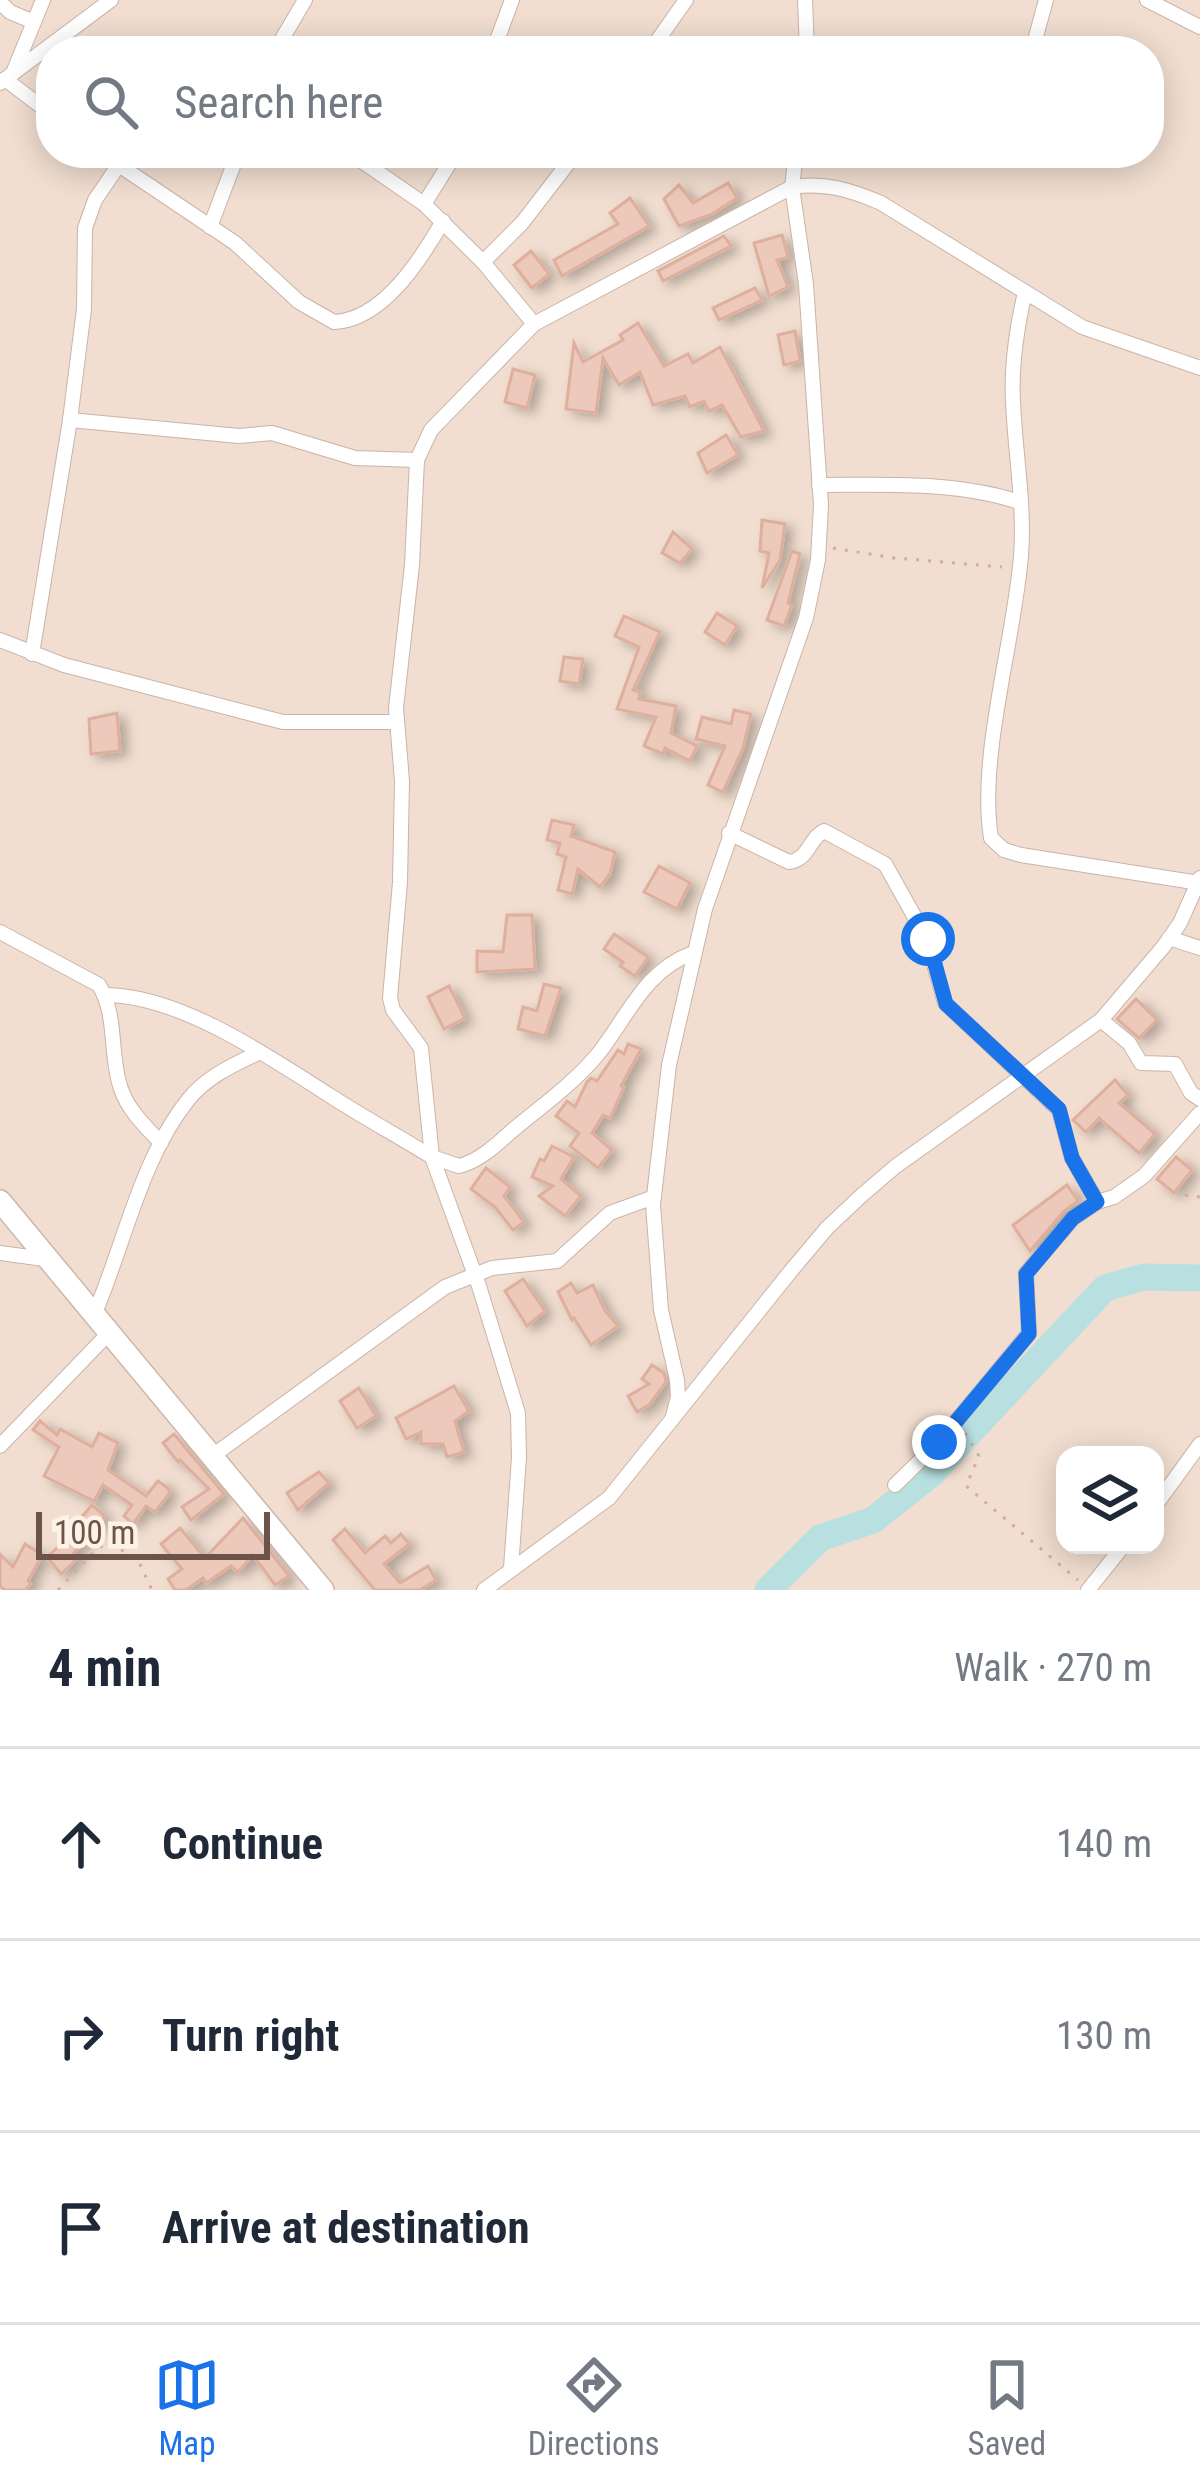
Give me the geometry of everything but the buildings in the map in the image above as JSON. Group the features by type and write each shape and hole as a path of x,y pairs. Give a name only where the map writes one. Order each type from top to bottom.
{"street":[{"path":"6,79 43,0"},
{"path":"63,36 111,0"},
{"path":"284,36 305,0"},
{"path":"499,36 512,0"},
{"path":"661,36 686,0"},
{"path":"805,0 806,36"},
{"path":"1036,36 1046,0"},
{"path":"1147,0 1200,27"},
{"path":"0,2 34,22"},
{"path":"6,79 36,56"},
{"path":"6,79 36,102"},
{"path":"32,654 84,309 85,229 95,200 117,168"},
{"path":"121,168 253,257 299,302 334,322 358,316 405,278 442,221"},
{"path":"210,227 232,168"},
{"path":"372,168 442,221 533,324"},
{"path":"424,204 447,168"},
{"path":"483,262 522,223 564,168"},
{"path":"672,1420 678,1397 661,1310 654,1197 669,1065 693,953 729,833 806,618 819,545 806,284 792,187 794,168"},
{"path":"511,1568 518,1412 432,1157 422,1048 393,1010 390,998 400,882 402,781 397,722 417,460 431,430 533,324 792,187 830,186 881,203 1082,327 1200,368"},
{"path":"484,1590 609,1498 827,1228 896,1166 1101,1020 1169,938 1199,881 1021,855 1004,850 991,838 994,736 1019,569 1012,398 1025,292"},
{"path":"70,420 239,436 272,433 355,458 417,460"},
{"path":"819,485 943,488 1019,502"},
{"path":"0,640 32,654 283,722 397,722"},
{"path":"729,833 790,862 803,857 819,832 829,832 886,864 928,939 946,1004 1059,1109 1072,1158 1097,1202"},
{"path":"0,932 88,977 105,995 121,1089 142,1124 161,1143"},
{"path":"1169,938 1200,948"},
{"path":"105,995 152,1001 291,1069 432,1157 466,1165 563,1090 662,969 693,953"},
{"path":"1101,1020 1129,1042 1141,1063 1175,1064 1191,1093 1200,1099"},
{"path":"0,1446 102,1324 161,1143 189,1099 211,1078 259,1053"},
{"path":"895,1485 939,1442 1029,1334 1026,1274 1073,1218 1144,1176 1200,1113"},
{"path":"211,1457 445,1287 492,1268 557,1262 610,1213 654,1197"},
{"path":"0,1202 322,1590"},
{"path":"0,1253 44,1259"},
{"path":"1164,1494 1200,1444"},
{"path":"1088,1590 1117,1554"}],"path":[{"path":"819,545 881,557 1019,569"},
{"path":"1185,1195 1200,1197"},
{"path":"962,1428 979,1456 966,1486 1088,1590"},
{"path":"58,1590 98,1548 110,1543 138,1560 152,1590"}],"shaded area":[{"path":"0,0 1200,0 1200,1590 0,1590"}],"waterway":[{"path":"768,1590 820,1538 873,1520 930,1475 1105,1288 1144,1277 1200,1278"}],"route":[{"path":"928,939 946,1004 1059,1109 1072,1158 1097,1202 1073,1218 1026,1274 1029,1334 939,1442"}]}
